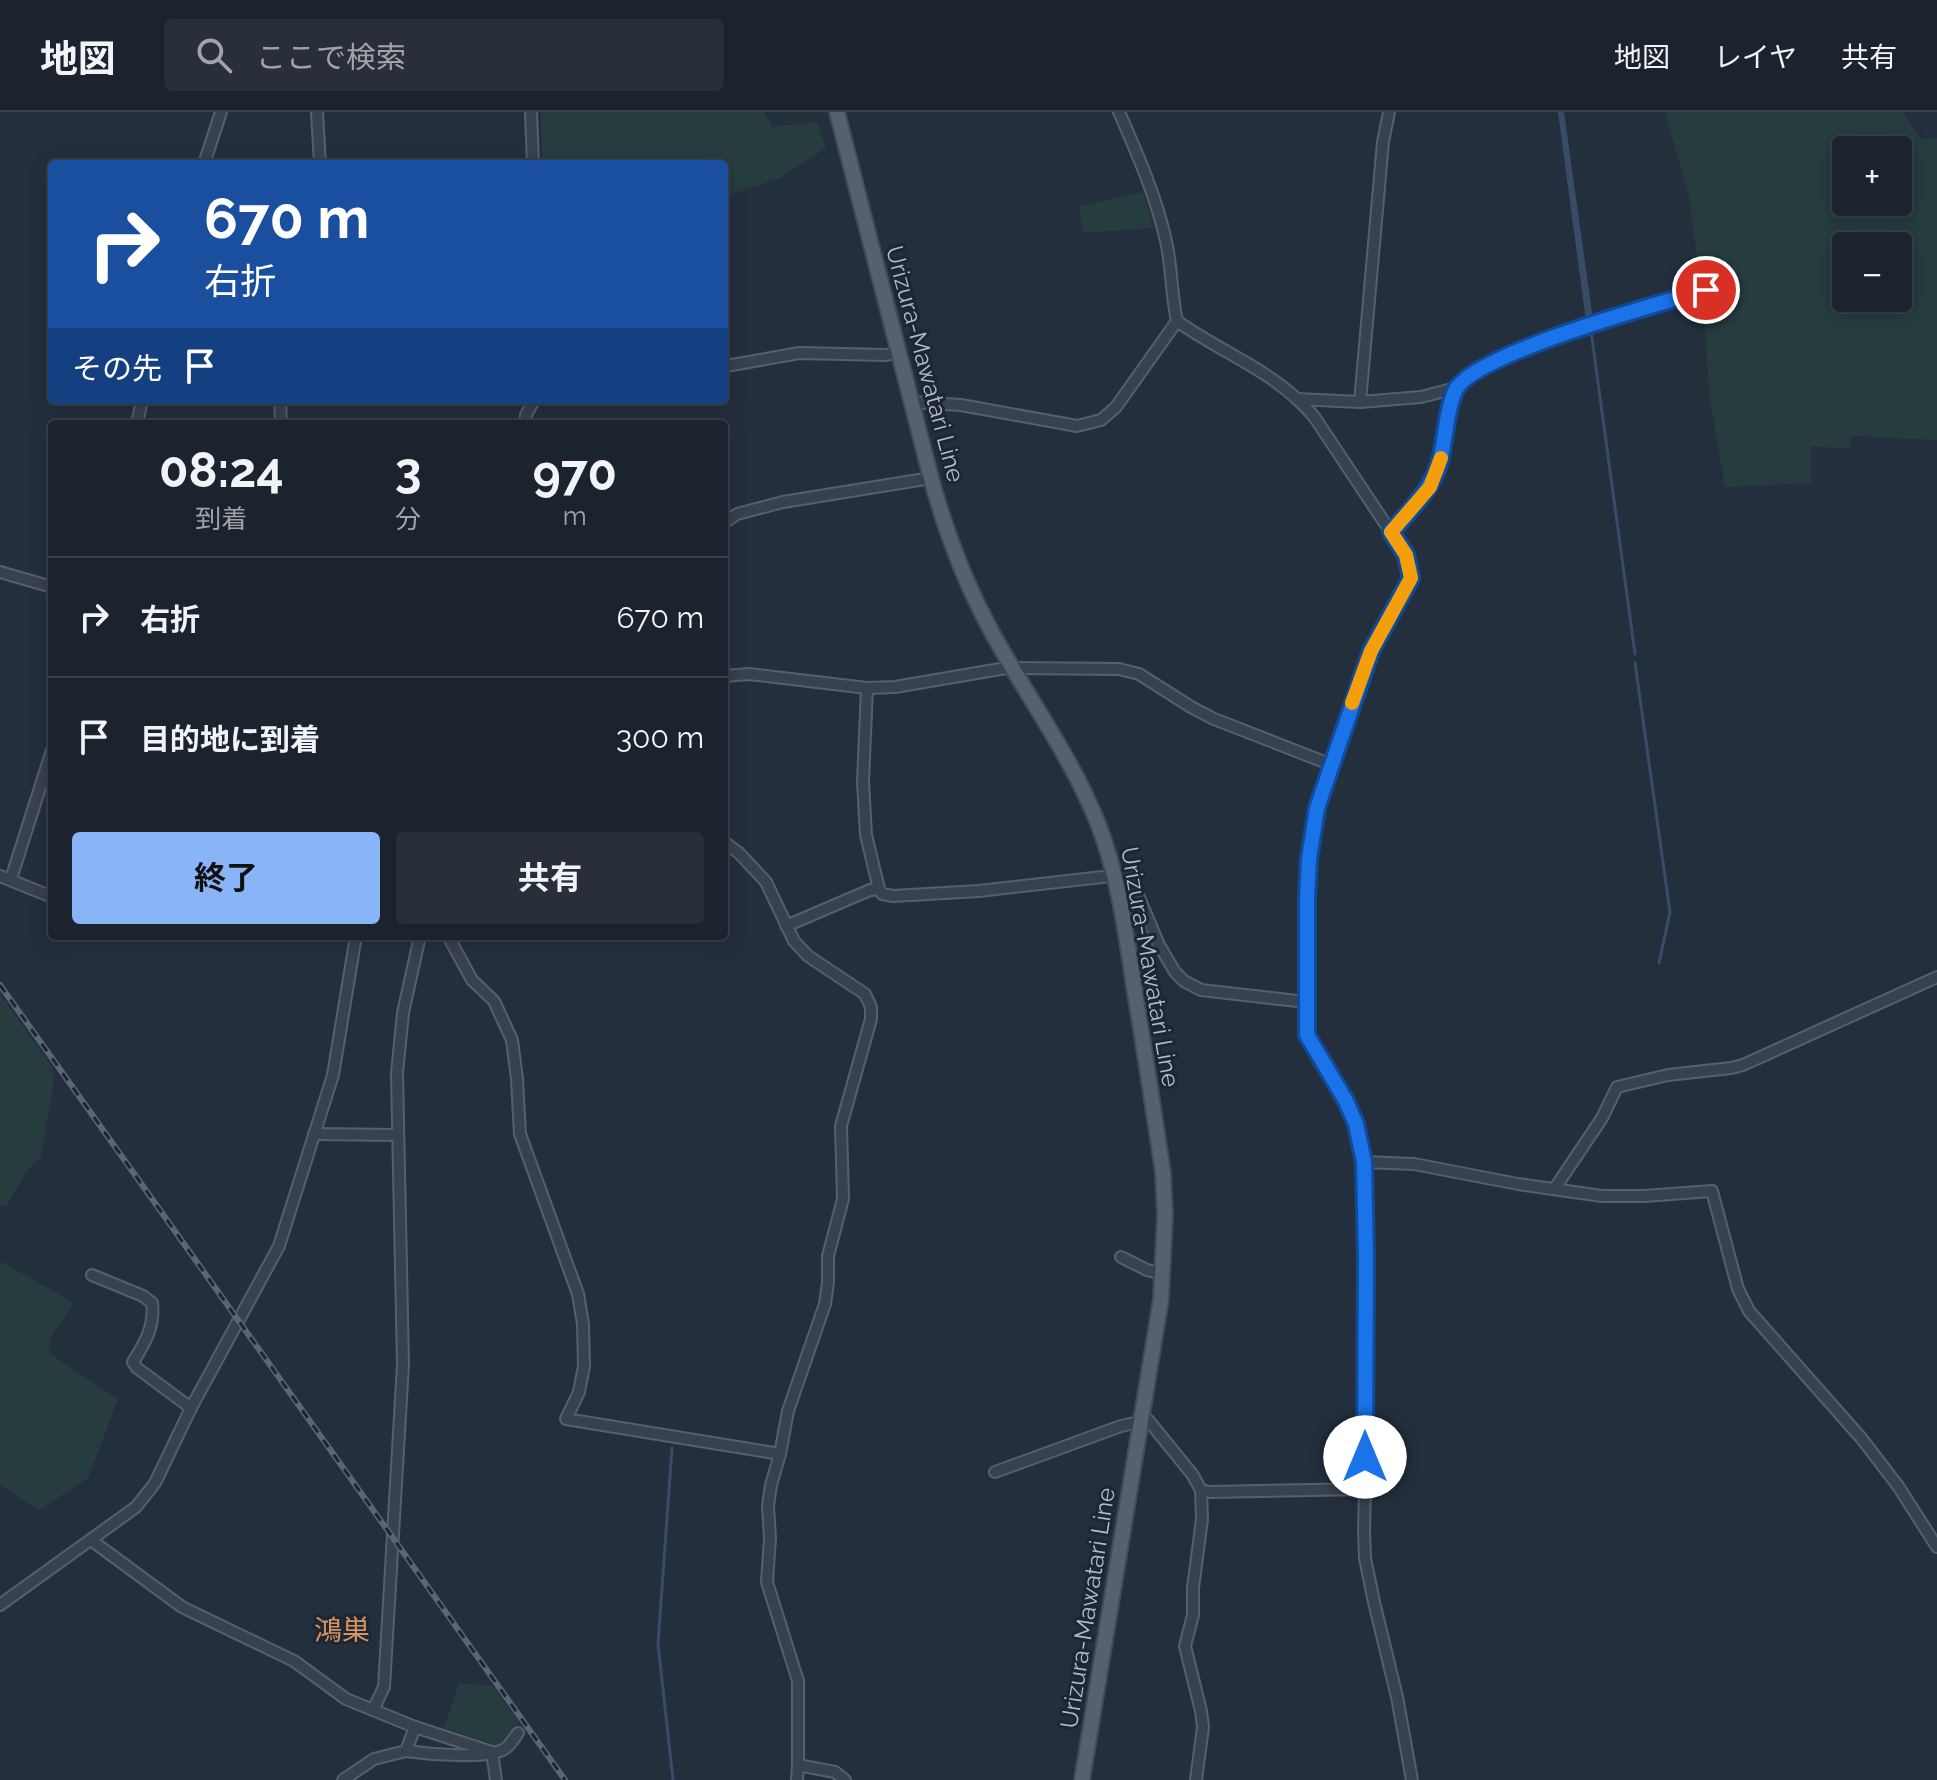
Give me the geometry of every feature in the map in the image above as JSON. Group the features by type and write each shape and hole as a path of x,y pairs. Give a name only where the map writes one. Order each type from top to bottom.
{"main road":[{"name":"Urizura-Mawatari Line","path":"837,112 949,538 989,626 1070,765 1104,840 1128,943 1163,1173 1165,1215 1161,1299 1082,1780"}],"street":[{"path":"205,160 221,112"},
{"path":"317,112 320,160"},
{"path":"531,112 533,160"},
{"path":"1119,112 1142,167 1166,241 1177,321 1264,374 1297,399 1315,418 1406,555 1411,578 1371,651 1317,808 1309,859 1306,1002 1307,1035 1346,1101 1356,1124 1364,1162 1365,1558 1402,1719 1412,1780"},
{"path":"1360,402 1383,142 1389,112"},
{"path":"1297,399 1360,402 1421,397 1456,388 1481,367 1539,342 1706,290"},
{"path":"912,402 961,405 1077,426 1101,420 1116,407 1177,321"},
{"path":"728,364 799,353 886,355 899,352"},
{"path":"1391,532 1430,487 1441,459 1445,427 1456,388"},
{"path":"728,520 737,514 783,502 931,478"},
{"path":"0,572 48,586"},
{"path":"728,676 749,674 867,688 895,687 990,669 1119,669 1139,674 1214,719 1332,765"},
{"path":"867,688 863,782 866,835 882,894 979,891 1129,874 1159,945 1184,981 1201,990 1306,1002"},
{"path":"48,761 5,877 48,895"},
{"path":"728,845 766,882 794,941 808,956 865,994 871,1007 871,1019 841,1126 843,1199 828,1256 825,1304 788,1411 768,1506 770,1538 767,1582 798,1681 797,1780"},
{"path":"786,926 879,889"},
{"path":"0,1605 136,1507 155,1483 191,1408 279,1246 333,1075 355,940"},
{"path":"373,1710 384,1687 403,1365 397,1073 403,1013 419,940"},
{"path":"450,940 472,980 494,1001 512,1040 520,1134 578,1294 583,1324 584,1366 579,1392 566,1419 780,1454"},
{"path":"1555,1188 1602,1118 1617,1087 1668,1075 1743,1065 1937,977"},
{"path":"314,1134 398,1135"},
{"path":"1364,1162 1414,1164 1602,1196 1712,1191 1738,1289 1749,1311 1862,1439 1898,1486 1937,1547"},
{"path":"1121,1257 1163,1274"},
{"path":"92,1275 143,1296 152,1303 154,1314 151,1327 133,1362 191,1408"},
{"path":"995,1472 1121,1426 1148,1420 1192,1474 1201,1490 1202,1519 1193,1588 1193,1615 1185,1646 1203,1727 1196,1780"},
{"path":"1201,1490 1365,1489"},
{"path":"91,1540 182,1607 294,1661 346,1699 415,1727 492,1752"},
{"path":"406,1751 415,1727"},
{"path":"343,1780 374,1759 406,1751 448,1756 492,1752 505,1749 518,1733"},
{"path":"492,1752 496,1780"},
{"path":"798,1765 835,1772 845,1780"}],"green space":[{"path":"541,112 764,112 772,127 817,122 826,148 780,178 728,196 728,160 542,160"},
{"path":"1665,112 1903,112 1920,138 1937,139 1937,440 1852,436 1849,449 1811,446 1811,483 1725,487 1709,393 1704,307 1689,197"},
{"path":"1143,192 1154,228 1082,233 1079,206"},
{"path":"0,994 52,1067 54,1081 41,1156 25,1174 6,1206 0,1205"},
{"path":"2,1262 74,1303 50,1338 49,1353 118,1399 88,1478 39,1510 0,1485"},
{"path":"459,1684 492,1685 519,1722 499,1746 444,1728"}],"water":[{"path":"1558,112 1564,112 1593,320 1586,321"}],"waterway":[{"path":"1591,331 1635,654"},
{"path":"1635,663 1670,912 1659,963"},
{"path":"672,1448 658,1644 673,1780"}],"railway":[{"path":"0,985 565,1780"}],"slow traffic":[{"path":"1352,703 1371,651 1411,578 1406,555 1391,532 1430,487 1441,458"}],"district":[{"name":"鴻巣","path":"342,1630"}],"route":[{"path":"1365,1457 1364,1162 1356,1124 1346,1101 1307,1035 1307,897 1317,808 1371,651 1411,578 1406,555 1391,532 1430,487 1441,459 1445,427 1456,388 1481,367 1539,342 1706,290"}]}
